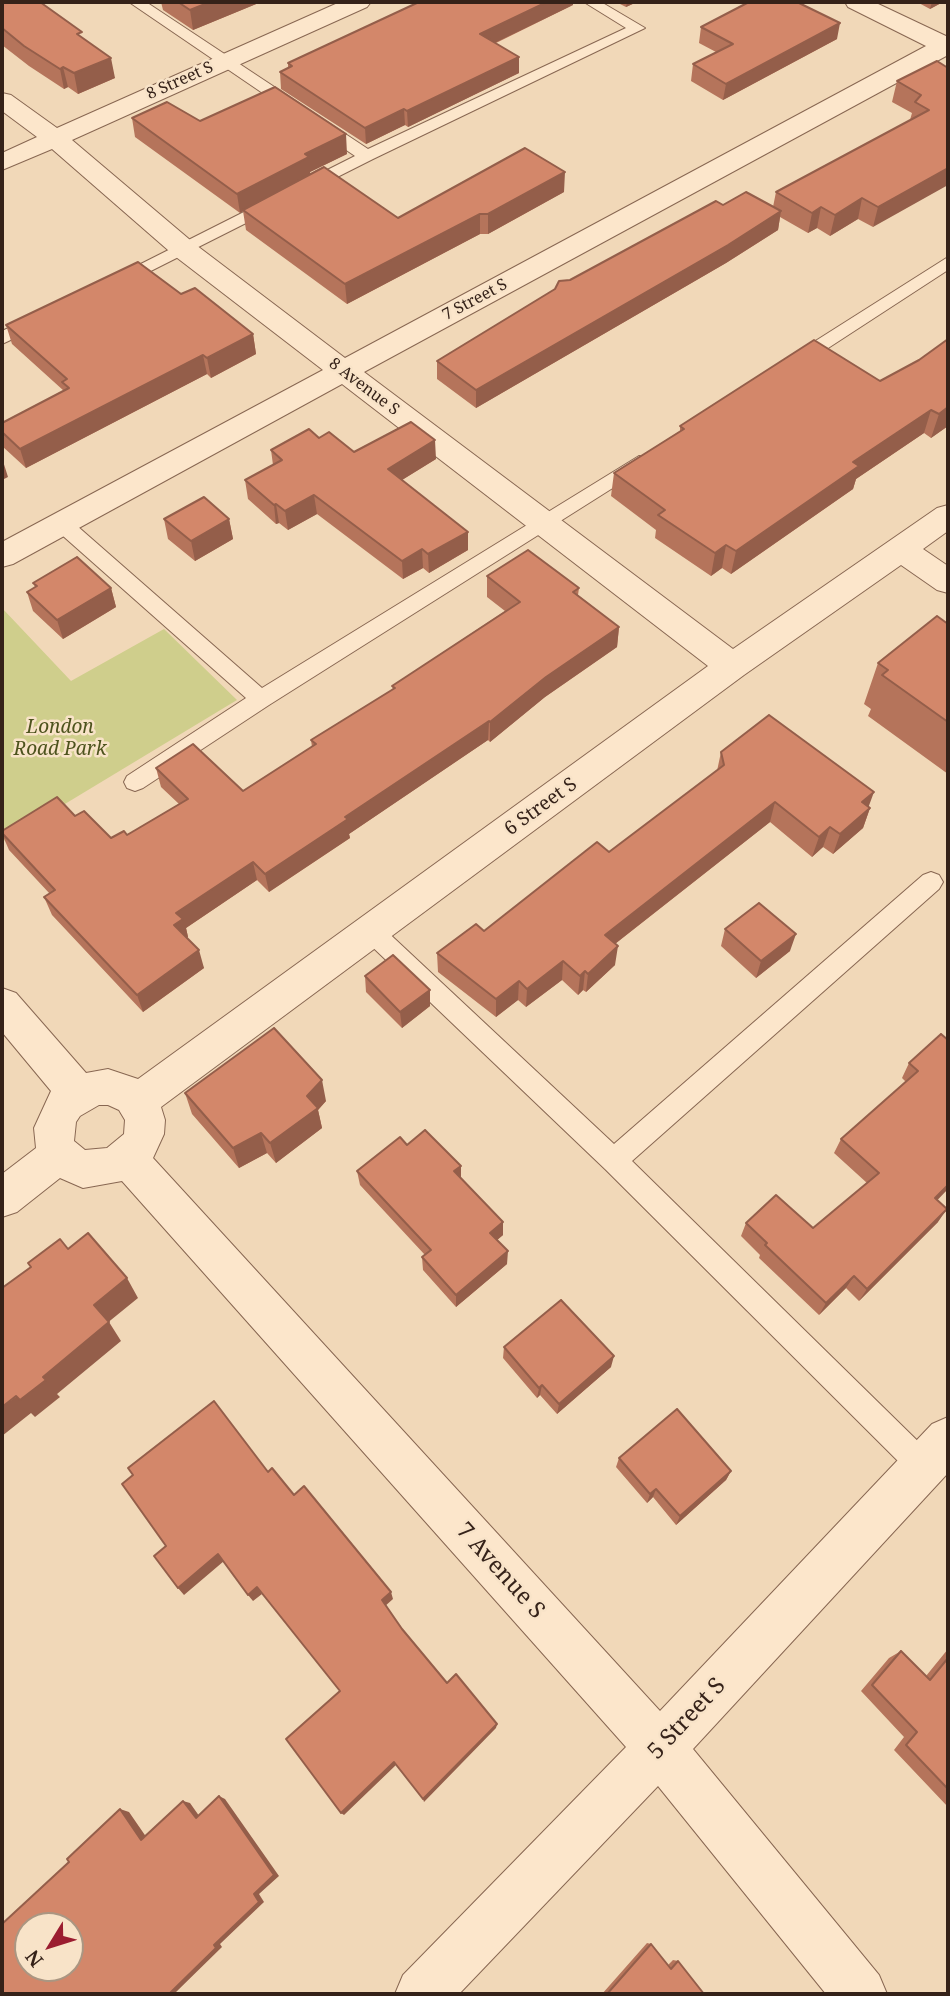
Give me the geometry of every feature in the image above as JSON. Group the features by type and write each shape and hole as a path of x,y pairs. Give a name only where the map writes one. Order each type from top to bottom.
{"street":[{"name":"8 Street S","path":"2,162 359,2"},
{"path":"856,2 947,46"},
{"name":"7 Street S","path":"2,556 947,46"},
{"name":"8 Avenue S","path":"2,100 54,138 186,251 732,666"},
{"name":"6 Street S","path":"137,1102 732,666 948,516"},
{"path":"902,550 948,582"},
{"path":"2,1005 79,1094"},
{"path":"108,1087 122,1090 137,1102 145,1120 144,1134 138,1147 127,1158 113,1166 83,1169 60,1154 54,1142 56,1122 66,1103 79,1094 93,1088 108,1087"},
{"path":"2,1198 60,1154"},
{"name":"7 Avenue S","path":"127,1158 660,1748 860,1994"},
{"name":"5 Street S","path":"422,1994 660,1748 936,1453"}],"lane":[{"path":"136,2 367,156"},
{"path":"100,291 186,251 367,156 638,28 591,2"},
{"path":"776,374 948,262"},
{"path":"2,338 51,315"},
{"path":"135,782 261,699 546,523 661,448"},
{"path":"61,523 261,699"},
{"path":"614,1161 931,882"},
{"path":"372,932 614,1161 936,1453"}],"green space":[{"name":"London Road Park","path":"2,608 71,681 164,629 237,700 2,842"}],"building":[{"path":"2,2 40,2 82,32 77,34 111,58 74,73 63,67 60,69 2,28"},
{"path":"178,2 210,2 190,10"},
{"path":"419,2 547,2 480,34 519,57 407,111 404,109 365,128 280,72 292,66 288,63"},
{"path":"749,2 797,2 840,23 726,84 693,64 733,44 701,27"},
{"path":"937,61 948,68 948,168 878,207 862,198 835,215 821,207 812,213 776,192 929,110 915,102 921,95 897,81"},
{"path":"275,87 346,134 305,154 309,157 237,194 132,118 167,102 200,121"},
{"path":"525,148 565,172 488,214 480,214 345,284 243,210 324,167 398,218"},
{"path":"746,192 781,211 728,245 476,390 437,361 555,289 559,281 570,280 716,201 723,205"},
{"path":"138,262 181,294 195,288 253,334 207,358 203,355 20,449 2,432 2,423 69,388 62,382 67,379 6,325"},
{"path":"948,339 948,407 939,414 931,410 853,462 859,466 736,551 726,545 715,553 658,515 665,510 614,473 684,429 680,426 814,340 880,381 919,360"},
{"path":"411,422 435,440 388,469 468,532 428,554 422,549 402,561 314,495 285,511 245,480 282,460 271,450 309,429 319,438 329,432 354,452"},
{"path":"204,497 229,519 191,541 164,519"},
{"path":"528,550 579,588 573,592 619,627 546,677 490,722 345,817 348,819 265,874 253,862 176,913 183,919 174,925 199,950 137,995 44,897 55,890 2,833 57,797 75,816 84,811 111,838 124,831 127,835 188,799 156,768 193,744 243,791 316,744 311,740 395,688 392,686 520,602 487,576"},
{"path":"77,557 111,588 57,620 27,592 37,586 33,583"},
{"path":"937,616 948,624 948,722 882,675 888,670 878,663"},
{"path":"769,715 874,792 862,802 870,808 840,834 830,827 819,837 775,802 605,935 618,946 588,974 585,971 580,976 563,961 527,989 519,981 496,999 437,953 476,924 484,931 597,842 609,852 724,765 721,752"},
{"path":"759,903 796,934 761,961 725,929"},
{"path":"393,955 430,990 400,1012 365,976"},
{"path":"274,1028 322,1080 307,1096 318,1108 270,1143 261,1133 233,1148 185,1093"},
{"path":"941,1034 948,1040 948,1185 935,1198 947,1209 867,1289 854,1276 826,1303 765,1245 767,1243 746,1223 776,1195 813,1228 879,1173 841,1139 918,1071 909,1063"},
{"path":"425,1130 461,1166 454,1171 503,1222 490,1233 508,1251 456,1295 422,1257 431,1250 357,1171 400,1137 407,1145"},
{"path":"88,1233 127,1278 94,1305 109,1322 43,1377 46,1380 20,1400 16,1396 2,1407 2,1288 31,1267 28,1263 60,1239 68,1249"},
{"path":"561,1300 614,1356 559,1404 542,1385 539,1388 504,1347"},
{"path":"214,1401 268,1472 272,1468 294,1495 304,1486 391,1592 382,1600 402,1629 447,1683 456,1674 497,1724 423,1799 394,1762 341,1813 286,1739 340,1691 257,1587 248,1595 218,1554 178,1588 154,1556 166,1546 122,1484 133,1475 128,1468"},
{"path":"677,1409 731,1471 680,1516 656,1489 650,1494 619,1458"},
{"path":"901,1651 930,1680 948,1658 948,1789 906,1745 917,1732 872,1685"},
{"path":"219,1796 274,1875 254,1894 259,1902 214,1945 216,1948 169,1994 2,1994 2,1924 14,1913 14,1982 84,1982 84,1912 15,1912 69,1862 67,1859 120,1809 141,1840 183,1801 196,1818"},
{"path":"651,1944 671,1969 678,1961 704,1994 607,1994"}]}
